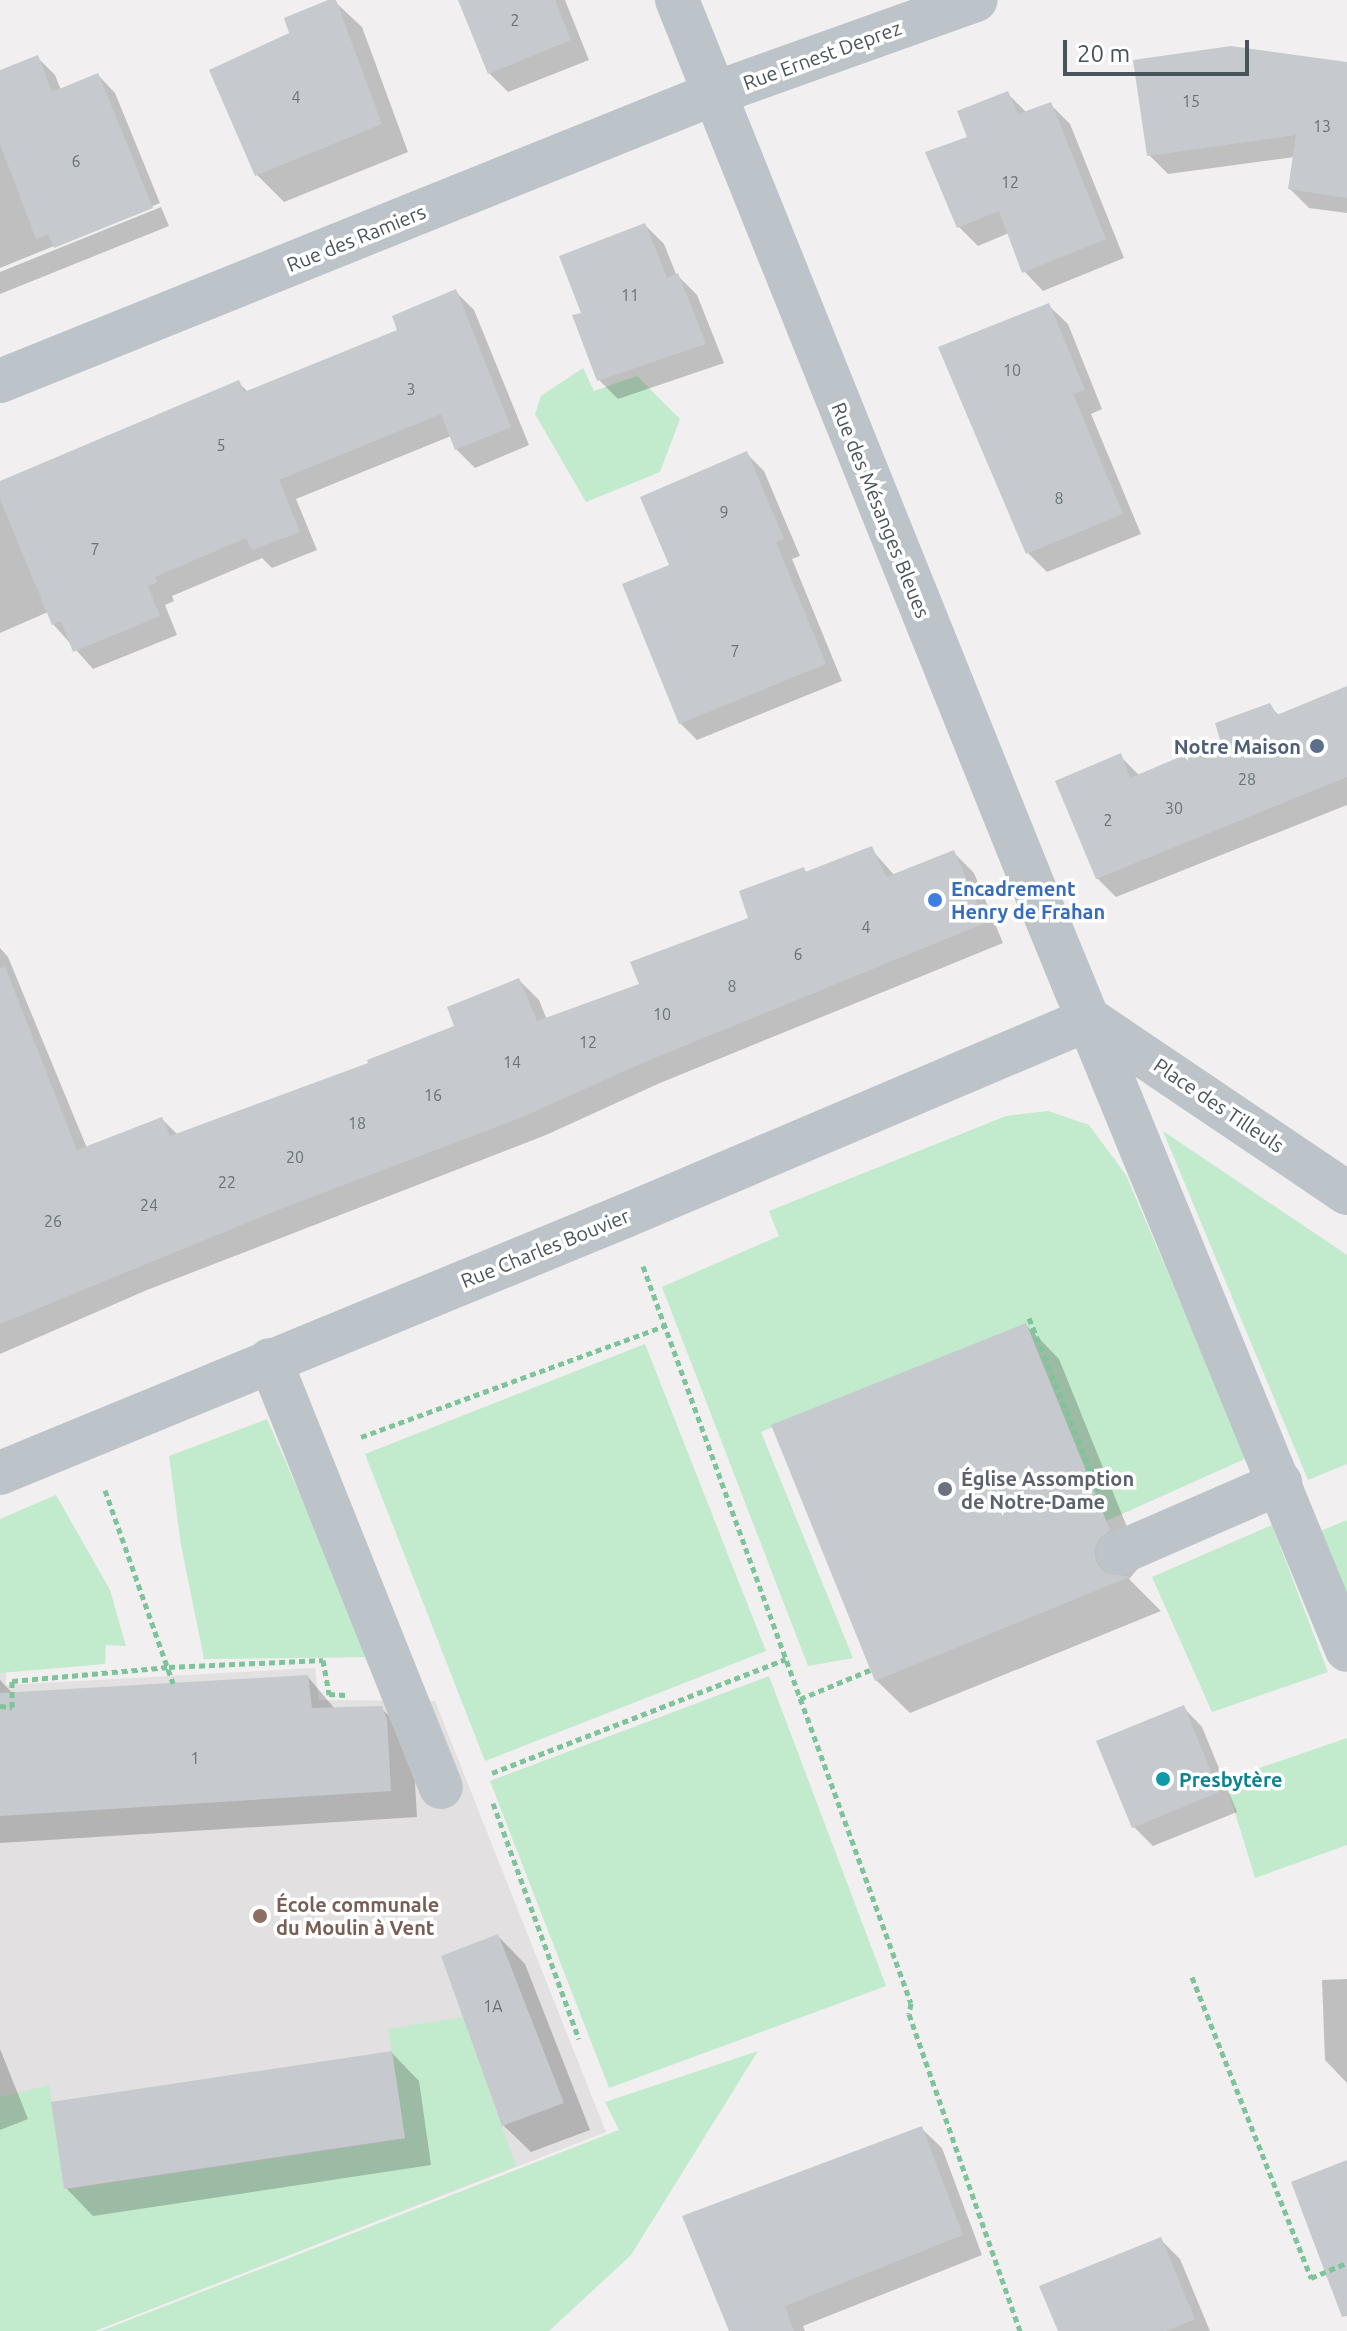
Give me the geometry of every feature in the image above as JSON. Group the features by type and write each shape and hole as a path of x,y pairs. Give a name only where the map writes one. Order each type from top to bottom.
{"street":[{"name":"Rue des Mésanges Bleues","path":"677,0 1347,1650"},
{"name":"Rue Ernest Deprez","path":"713,94 976,0"},
{"name":"Rue des Ramiers","path":"0,381 713,94"},
{"name":"Place des Tilleuls","path":"1089,1019 1347,1193"},
{"name":"Rue Charles Bouvier","path":"0,1473 625,1216 1089,1019"},
{"path":"270,1360 441,1787"},
{"path":"1121,1553 1280,1483"}],"path":[{"path":"625,1216 911,2003 909,2014 1020,2331"},
{"path":"1029,1318 1121,1553"},
{"path":"356,1439 664,1326"},
{"path":"86,1436 173,1683"},
{"path":"483,1776 786,1659"},
{"path":"0,1706 12,1707 12,1681 169,1667 323,1660 329,1694 406,1699"},
{"path":"800,1699 870,1670"},
{"path":"489,1791 579,2039"},
{"path":"1192,1977 1311,2278 1347,2263"}],"shaded area":[{"name":"École communale du Moulin à Vent","path":"315,1668 319,1700 435,1701 606,2132 95,2331 0,2331 0,1673 6,1672 6,1685"}],"green space":[{"path":"583,368 594,391 637,376 680,419 660,472 586,502 535,414 541,396"},
{"path":"1048,1111 1089,1125 1126,1175 1247,1458 1093,1527 1013,1329 761,1432 853,1658 808,1666 662,1287 779,1236 769,1211 1006,1116"},
{"path":"1163,1131 1347,1255 1347,1464 1308,1480"},
{"path":"645,1344 766,1651 485,1761 365,1454"},
{"path":"267,1419 371,1657 204,1659 181,1545 169,1456"},
{"path":"56,1495 110,1590 126,1646 106,1645 105,1664 0,1673 0,1519"},
{"path":"1347,1520 1347,1595 1316,1533"},
{"path":"1272,1525 1328,1672 1212,1712 1152,1577"},
{"path":"769,1676 886,1986 609,2088 490,1781"},
{"path":"1347,1738 1347,1845 1255,1878 1225,1780"},
{"path":"463,2017 516,2166 95,2331 0,2331 0,2097 49,2085 64,2190 405,2139 388,2029"},
{"path":"758,2051 631,2255 549,2331 101,2331 619,2130 605,2102"}],"building":[{"path":"328,0 336,0 382,124 255,176 209,70 289,33 284,18"},
{"path":"458,0 555,0 571,40 488,74"},
{"path":"1231,46 1347,62 1347,198 1288,189 1296,135 1147,156 1133,60"},
{"path":"38,55 52,92 98,73 153,208 54,248 48,234 36,239 0,144 0,70"},
{"path":"1008,91 1018,114 1051,102 1106,239 1022,273 999,211 957,228 925,152 967,137 957,111"},
{"path":"645,223 667,278 678,273 706,344 597,381 572,315 581,313 559,256"},
{"path":"456,289 511,427 455,450 441,414 279,480 300,532 252,550 246,538 155,577 157,582 148,586 160,616 73,652 61,621 52,625 0,499 0,481 239,380 244,392 397,330 392,316"},
{"path":"1049,303 1085,390 1073,394 1123,514 1026,554 938,347"},
{"path":"747,451 784,539 776,542 826,664 679,724 622,584 669,565 640,497"},
{"path":"1347,686 1347,777 1096,879 1055,781 1121,753 1130,778 1220,740 1215,723 1270,703 1277,715"},
{"path":"872,846 886,877 954,850 985,923 640,1064 525,1116 278,1210 0,1324 0,968 5,967 77,1150 162,1117 170,1136 368,1063 367,1060 454,1026 447,1007 519,978 537,1021 639,984 630,962 748,918 739,891 804,867 805,872"},
{"name":"Église Assomption de Notre-Dame","path":"1026,1323 1110,1530 1099,1539 1094,1551 1096,1562 1105,1573 1129,1577 875,1681 771,1425"},
{"path":"308,1675 312,1708 382,1706 387,1720 391,1791 0,1816 0,1693"},
{"name":"Presbytère","path":"1184,1705 1219,1792 1132,1828 1096,1741"},
{"path":"498,1934 564,2103 502,2126 441,1956"},
{"path":"392,2051 405,2138 64,2189 51,2102"},
{"path":"922,2126 963,2235 785,2306 794,2331 729,2331 682,2216"},
{"path":"1347,2160 1347,2316 1342,2317 1291,2182"},
{"path":"1161,2237 1195,2319 1166,2331 1058,2331 1039,2286"}],"place":[{"name":"Notre Maison","path":"1317,746"},
{"name":"Encadrement Henry de Frahan","path":"935,900"},
{"name":"Église Assomption de Notre-Dame","path":"945,1489"},
{"name":"Presbytère","path":"1163,1779"},
{"name":"École communale du Moulin à Vent","path":"260,1916"}]}
